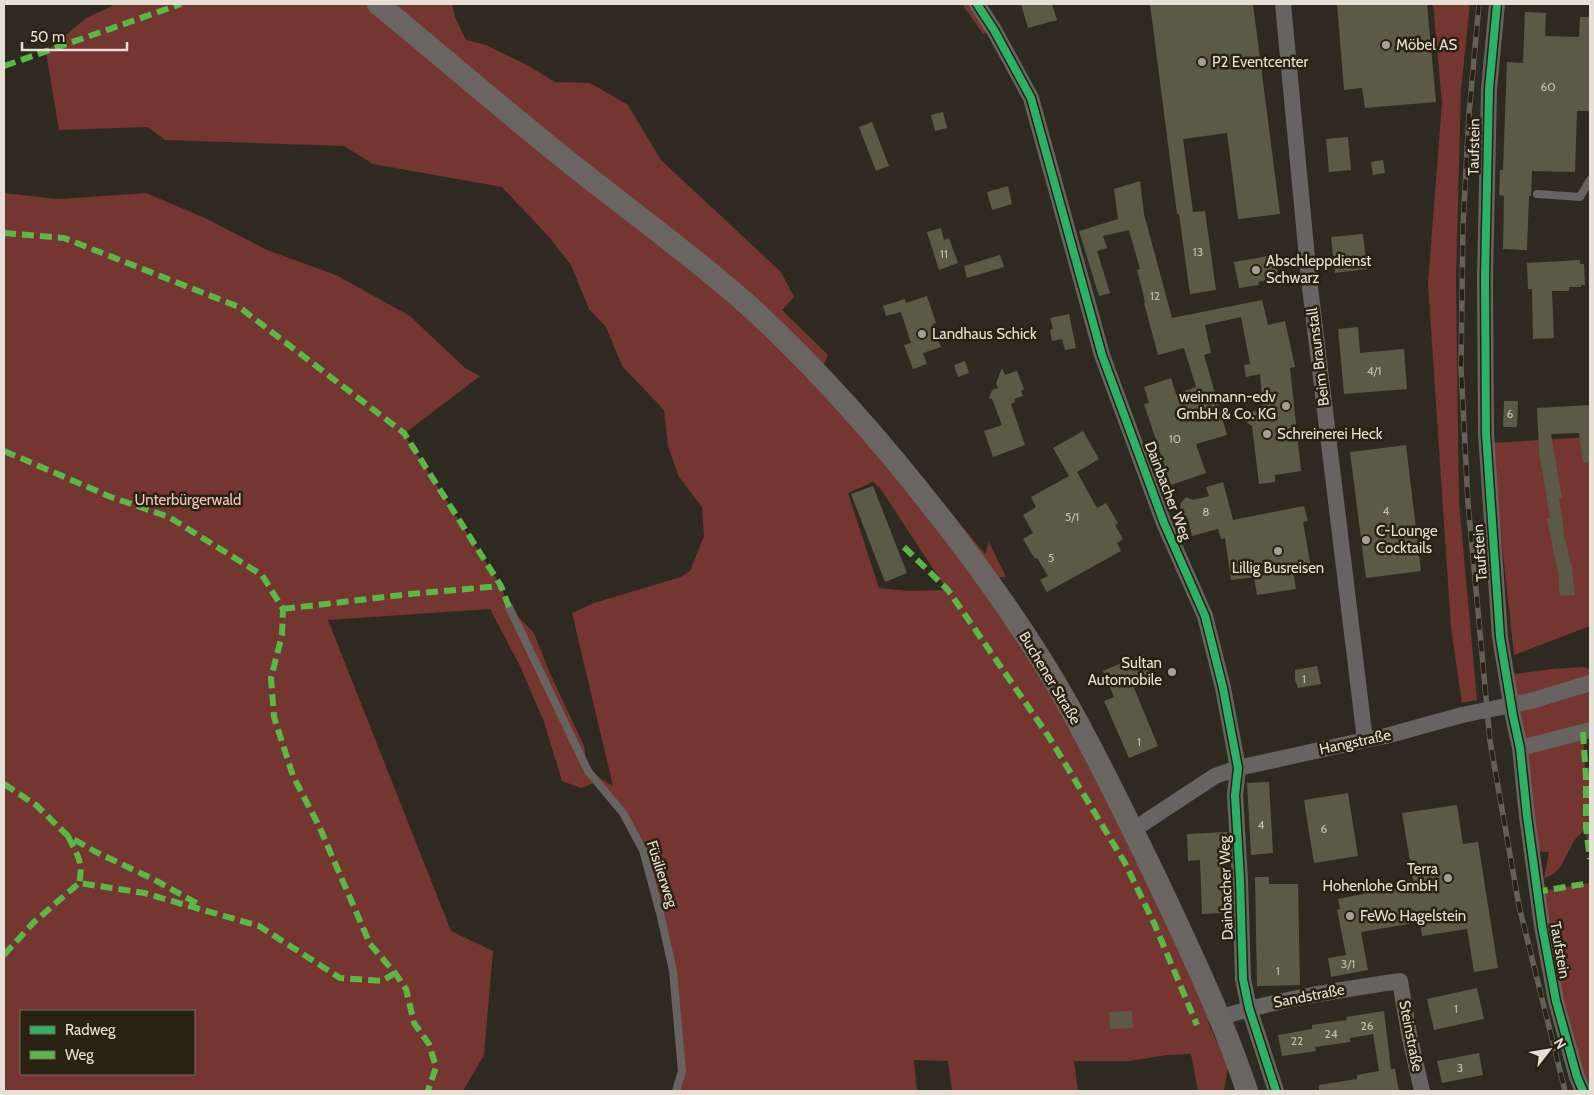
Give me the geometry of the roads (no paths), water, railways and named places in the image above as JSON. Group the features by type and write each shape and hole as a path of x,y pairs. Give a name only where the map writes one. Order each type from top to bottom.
{"main road":[{"name":"Buchener Straße","path":"378,4 574,166 685,252 765,322 860,419 913,480 1004,602 1071,709 1133,830 1197,965 1247,1091"}],"street":[{"name":"Dainbacher Weg","path":"977,4 994,30 1031,98 1102,355 1164,523 1205,616 1223,688 1238,768 1235,795 1243,979 1249,1008"},
{"name":"Beim Braunstall","path":"1283,4 1310,287 1364,740"},
{"name":"Taufstein","path":"1497,4 1489,89 1485,278 1486,434 1500,637 1512,716 1520,748 1542,926 1556,1001 1577,1077 1583,1091"},
{"name":"Hangstraße","path":"1133,830 1215,776 1238,768 1386,736 1462,715 1531,701 1590,683"},
{"path":"1520,748 1590,730"},
{"name":"Sandstraße","path":"1219,1018 1249,1008 1320,993 1400,981"},
{"name":"Steinstraße","path":"1400,981 1409,1034 1422,1091"},
{"path":"1249,1008 1276,1091"}],"lane":[{"path":"1537,194 1580,196 1590,180"},
{"name":"Füsilierweg","path":"509,607 588,771 623,813 643,850 673,972 682,1071 676,1091"}],"railway":[{"path":"1479,4 1469,114 1463,226 1461,367 1468,503 1490,741 1519,906 1565,1091"}],"place":[{"name":"Möbel AS","path":"1386,45"},
{"name":"P2 Eventcenter","path":"1202,62"},
{"name":"Abschleppdienst Schwarz","path":"1256,270"},
{"name":"Landhaus Schick","path":"922,334"},
{"name":"weinmann-edv GmbH & Co. KG","path":"1286,406"},
{"name":"Schreinerei Heck","path":"1267,434"},
{"name":"C-Lounge Cocktails","path":"1366,540"},
{"name":"Lillig Busreisen","path":"1278,551"},
{"name":"Sultan Automobile","path":"1172,672"},
{"name":"Terra Hohenlohe GmbH","path":"1448,878"},
{"name":"FeWo Hagelstein","path":"1350,916"}],"park label":[{"name":"Unterbürgerwald","path":"188,500"}]}
